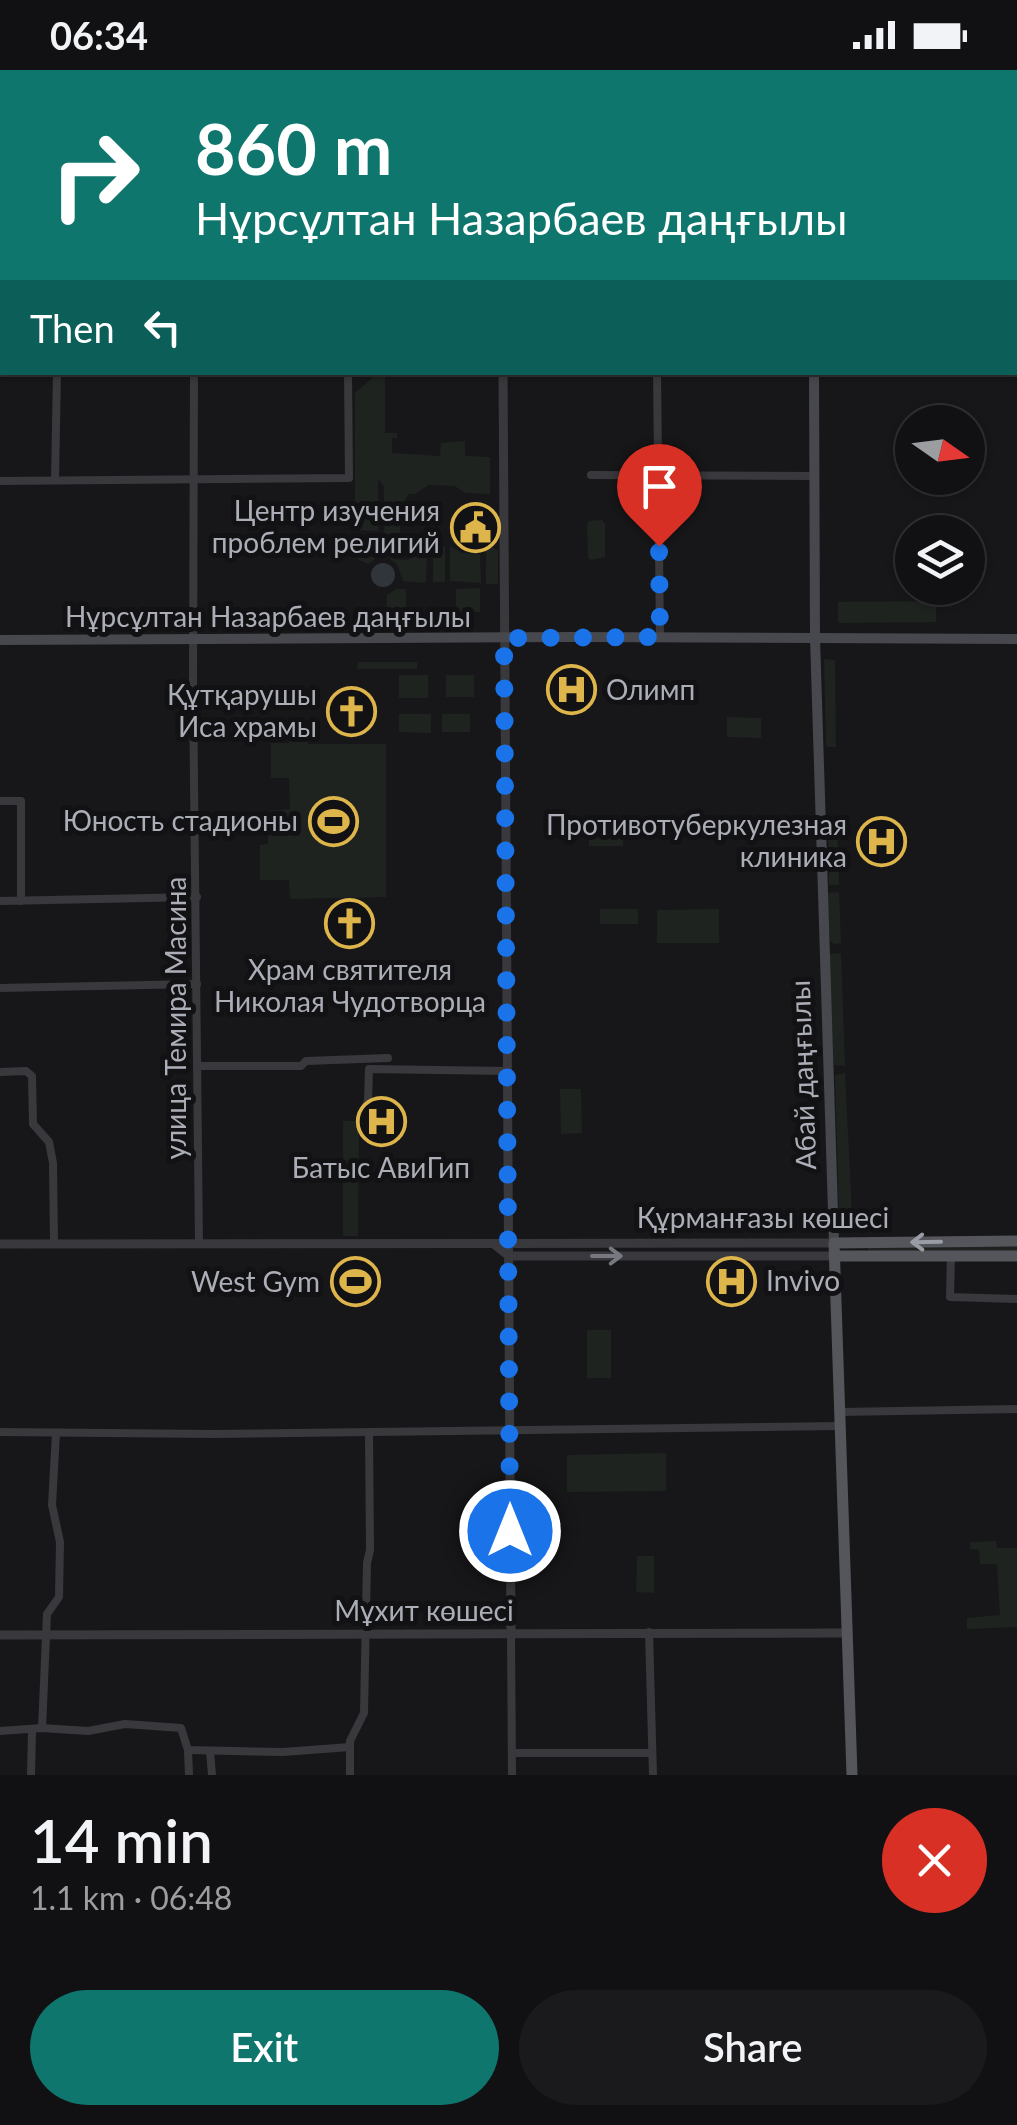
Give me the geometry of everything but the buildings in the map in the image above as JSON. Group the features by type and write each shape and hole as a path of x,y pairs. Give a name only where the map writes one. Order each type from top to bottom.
{"main road":[{"name":"Абай даңғылы","path":"814,375 814,638 852,1775"},
{"name":"Нұрсұлтан Назарбаев даңғылы","path":"0,640 1017,639"},
{"name":"Құрманғазы көшесі","path":"834,1250 1017,1241"},
{"name":"Құрманғазы көшесі","path":"834,1250 1017,1256"}],"street":[{"path":"55,480 57,375"},
{"name":"улица Темира Масина","path":"194,375 199,1244"},
{"path":"0,482 349,478 348,375"},
{"path":"503,375 512,1775"},
{"path":"657,375 660,637"},
{"path":"590,474 814,476"},
{"path":"0,801 21,801 21,901"},
{"path":"0,902 197,897"},
{"path":"0,988 198,984"},
{"path":"198,1066 301,1066 306,1061 388,1058"},
{"path":"362,1116 368,1101 369,1069 506,1071"},
{"path":"0,1072 26,1071 32,1076 33,1124 48,1142 53,1163 54,1244"},
{"name":"Құрманғазы көшесі","path":"0,1244 509,1244 834,1250"},
{"path":"495,1245 509,1256 834,1250"},
{"path":"950,1256 950,1297 1017,1299"},
{"path":"840,1412 1017,1409"},
{"path":"0,1432 840,1426"},
{"path":"350,1775 350,1747 364,1714 370,1550 369,1432"},
{"path":"31,1775 48,1611 59,1596 60,1542 52,1505 56,1433"},
{"path":"649,1632 653,1775"},
{"name":"Мұхит көшесі","path":"0,1635 847,1633"},
{"path":"0,1731 88,1732 125,1724 176,1726 183,1730 189,1775"},
{"path":"188,1750 284,1752 350,1747"},
{"path":"210,1751 212,1775"},
{"path":"512,1753 652,1753"}],"shaded area":[{"path":"376,375 385,375 385,433 397,433 397,438 392,438 392,453 440,456 441,443 465,441 465,456 490,457 490,494 429,485 408,494 402,507 384,507 384,486 378,479 378,531 355,530 355,393"},
{"path":"602,520 605,557 591,560 587,524"},
{"path":"384,522 400,522 400,533 392,533 387,543 394,559 407,560 427,547 426,583 403,581 397,564 385,555"},
{"path":"354,536 378,536 378,556 369,564 355,558"},
{"path":"486,543 498,551 498,584 486,584"},
{"path":"450,546 462,553 480,554 481,583 450,581"},
{"path":"433,547 445,547 445,582 433,582"},
{"path":"383,563 395,575 383,587 371,575"},
{"path":"480,588 480,612 456,612 456,589"},
{"path":"396,589 406,589 406,612 387,612 387,595"},
{"path":"838,602 936,605 936,622 838,623"},
{"path":"824,659 835,660 836,747 826,744"},
{"path":"358,662 417,662 417,669 357,669"},
{"path":"399,675 428,675 428,698 399,698"},
{"path":"446,675 474,675 474,697 446,697"},
{"path":"399,714 431,714 431,733 399,732"},
{"path":"442,714 470,714 470,732 442,732"},
{"path":"727,717 761,718 761,738 727,737"},
{"path":"289,738 308,738 308,744 386,744 386,897 290,899 289,880 260,880 260,845 268,844 267,811 290,809 289,778 271,778 271,743 289,743"},
{"path":"837,819 839,885 829,885 828,824"},
{"path":"623,827 623,846 589,846 589,828"},
{"path":"839,892 841,943 834,944 830,941 827,893"},
{"path":"600,909 638,909 638,924 600,924"},
{"path":"719,909 719,943 657,943 657,910"},
{"path":"841,953 845,1066 834,1065 828,954"},
{"path":"845,1073 852,1215 839,1216 835,1075"},
{"path":"560,1089 581,1089 582,1133 561,1134"},
{"path":"343,1121 359,1121 358,1236 343,1236"},
{"path":"868,1247 1017,1247 1017,1252 868,1252"},
{"path":"587,1330 611,1330 611,1378 587,1378"},
{"path":"666,1453 666,1491 567,1492 567,1455"},
{"path":"996,1541 997,1548 1017,1548 1017,1627 967,1629 967,1618 1000,1615 997,1564 980,1564 979,1550 970,1549 970,1542"},
{"path":"637,1556 654,1556 654,1593 636,1592"}],"place":[{"name":"Центр изучения проблем религий","path":"475,527"},
{"name":"Олимп","path":"571,690"},
{"name":"Құтқарушы Иса храмы","path":"352,711"},
{"name":"Юность стадионы","path":"333,821"},
{"name":"Противотуберкулезная клиника","path":"882,841"},
{"name":"Храм святителя Николая Чудотворца","path":"350,923"},
{"name":"Батыс АвиГип","path":"381,1121"},
{"name":"Invivo","path":"731,1281"},
{"name":"West Gym","path":"355,1282"}],"route":[{"path":"510,1531 504,638 660,637 659,546"}]}
